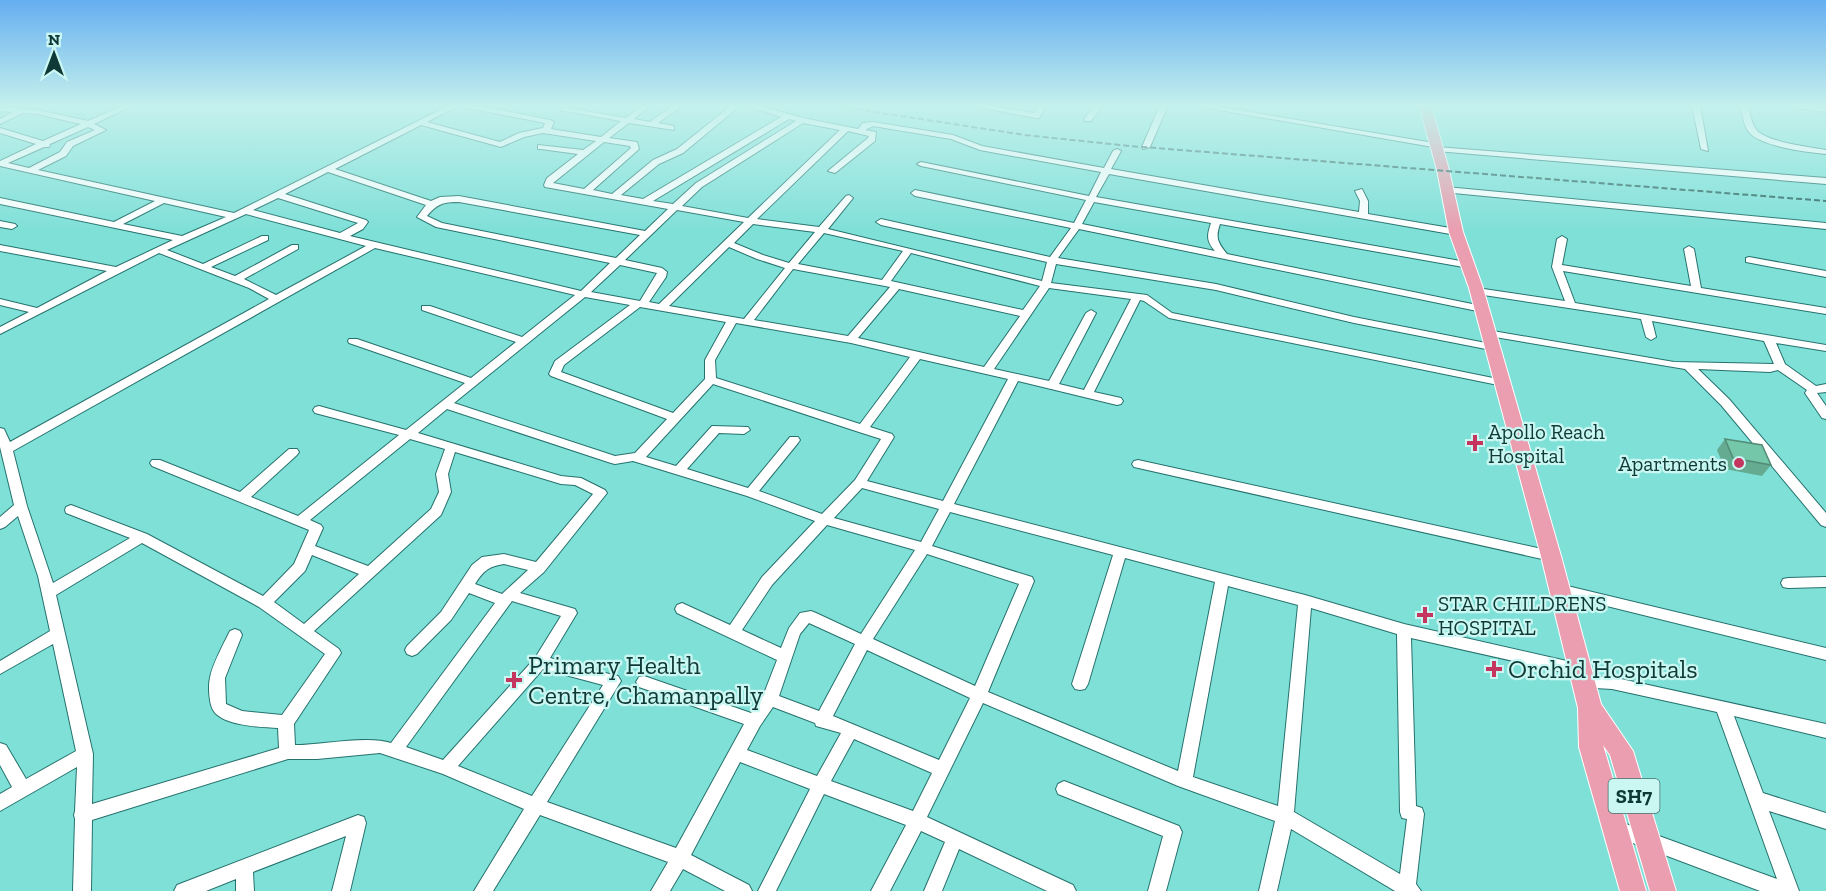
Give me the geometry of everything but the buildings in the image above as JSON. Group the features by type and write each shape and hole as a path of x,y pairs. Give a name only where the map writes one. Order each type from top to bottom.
{"main road":[{"name":"SH7","path":"1435,147 1456,232 1477,291 1551,556 1590,708 1591,747 1633,891"},
{"name":"SH7","path":"1590,708 1621,751 1663,891"}],"street":[{"path":"37,147 0,164 235,216"},
{"path":"54,147 65,149"},
{"path":"29,171 60,156 68,147"},
{"path":"0,331 117,270 279,195 375,147"},
{"path":"541,147 585,153"},
{"path":"593,147 550,180 549,184 752,221 820,230 1046,285 1147,298 1169,315 1503,383"},
{"path":"586,192 635,147"},
{"path":"615,196 656,162 685,147"},
{"path":"646,201 736,147"},
{"path":"300,522 583,294 707,179 763,147"},
{"path":"661,308 827,147"},
{"path":"832,171 863,147"},
{"path":"982,147 1456,232"},
{"path":"1435,147 1826,181"},
{"path":"1794,147 1826,152"},
{"path":"987,371 1046,285 1052,260 1076,227 1117,151"},
{"path":"921,164 1092,199 1469,265"},
{"path":"329,170 432,204"},
{"path":"1446,190 1826,226"},
{"path":"1359,191 1364,201 1364,216"},
{"path":"660,192 687,197"},
{"path":"915,193 1482,309"},
{"path":"279,195 363,222 360,227 342,236"},
{"path":"747,322 820,230 849,198"},
{"path":"648,234 459,199 440,200 432,204 421,217 440,225 648,266 662,272 662,277 640,304 559,363 555,374 675,418"},
{"path":"0,201 183,239"},
{"path":"113,226 161,201"},
{"path":"245,211 374,245 583,294 851,340 1117,401"},
{"path":"1216,221 1210,236 1223,255"},
{"path":"881,222 1052,260 1197,283 1332,315 1489,340 1688,366 1770,369 1780,366"},
{"path":"0,224 12,226"},
{"path":"203,267 265,237"},
{"path":"1562,239 1557,267 1571,305"},
{"path":"729,244 760,257 791,266 897,285 1026,314"},
{"path":"5,456 374,245"},
{"path":"235,280 295,247"},
{"path":"0,248 117,270"},
{"path":"1689,249 1696,289"},
{"path":"159,250 252,286 277,300"},
{"path":"885,283 909,250"},
{"path":"1749,260 1826,274"},
{"path":"1557,267 1826,311"},
{"path":"851,340 897,285"},
{"path":"1477,291 1826,348"},
{"path":"1087,394 1137,297"},
{"path":"0,302 39,311"},
{"path":"426,308 523,341"},
{"path":"1052,386 1091,313"},
{"path":"1646,317 1651,338"},
{"path":"711,380 710,360 733,320"},
{"path":"1769,339 1780,366 1820,389"},
{"path":"352,341 472,382"},
{"path":"863,429 917,355"},
{"path":"1688,366 1725,402 1826,522"},
{"path":"822,721 865,640 948,506 1015,377"},
{"path":"638,458 711,380"},
{"path":"711,380 888,437 859,483 822,519 767,581 733,632"},
{"path":"1820,389 1811,393 1826,415"},
{"path":"446,404 615,460 630,456 638,458 751,493 822,519 1027,581 979,695 880,891"},
{"path":"319,410 561,480 577,481 601,493 538,568 507,598 394,750"},
{"path":"678,471 716,429 744,430"},
{"path":"0,432 5,456 48,593 85,753 86,793 82,815 82,891"},
{"path":"751,493 794,440"},
{"path":"304,632 436,512 446,492 441,476 442,467 452,447"},
{"path":"242,498 293,452"},
{"path":"156,463 316,528 300,567 264,603"},
{"path":"1138,464 1551,556"},
{"path":"859,483 1582,676 1826,731"},
{"path":"0,524 21,506"},
{"path":"71,510 142,537 264,603 333,653 286,722 285,737 288,752"},
{"path":"48,593 142,537"},
{"path":"308,548 371,573"},
{"path":"1080,684 1120,553"},
{"path":"412,650 446,616 477,569 487,561 504,559 538,568"},
{"path":"1184,781 1222,581"},
{"path":"1788,583 1826,582"},
{"path":"446,768 540,662 570,613 466,586"},
{"path":"1559,589 1826,654"},
{"path":"1268,891 1284,816 1305,601"},
{"path":"682,609 785,657"},
{"path":"660,891 754,721 770,699 794,632 805,617 865,640 979,695 1184,781 1284,816 1409,890 1412,813 1404,630"},
{"path":"0,668 56,635"},
{"path":"235,635 217,678 219,708 237,717 286,722"},
{"path":"483,891 613,681 540,662"},
{"path":"644,682 754,721"},
{"path":"770,699 822,721 851,730 943,770"},
{"path":"1723,707 1790,891"},
{"path":"767,891 819,786 851,730"},
{"path":"82,815 288,752 317,752 380,746 446,768 537,806 680,858 743,891"},
{"path":"0,750 23,790"},
{"path":"0,803 85,753"},
{"path":"737,754 917,821 955,838 1046,886 1067,891"},
{"path":"1064,789 1173,832 1157,891"},
{"path":"1757,799 1826,821"},
{"path":"183,891 358,823 341,891"},
{"path":"1615,828 1784,891"},
{"path":"933,891 955,838"},
{"path":"243,868 245,891"}],"railway":[{"path":"1137,147 1826,201"}],"place":[{"name":"Apollo Reach Hospital","path":"1475,443"},
{"name":"Apartments","path":"1739,463"},
{"name":"STAR CHILDRENS HOSPITAL","path":"1425,615"},
{"name":"Orchid Hospitals","path":"1494,669"},
{"name":"Primary Health Centre, Chamanpally","path":"514,680"}]}
